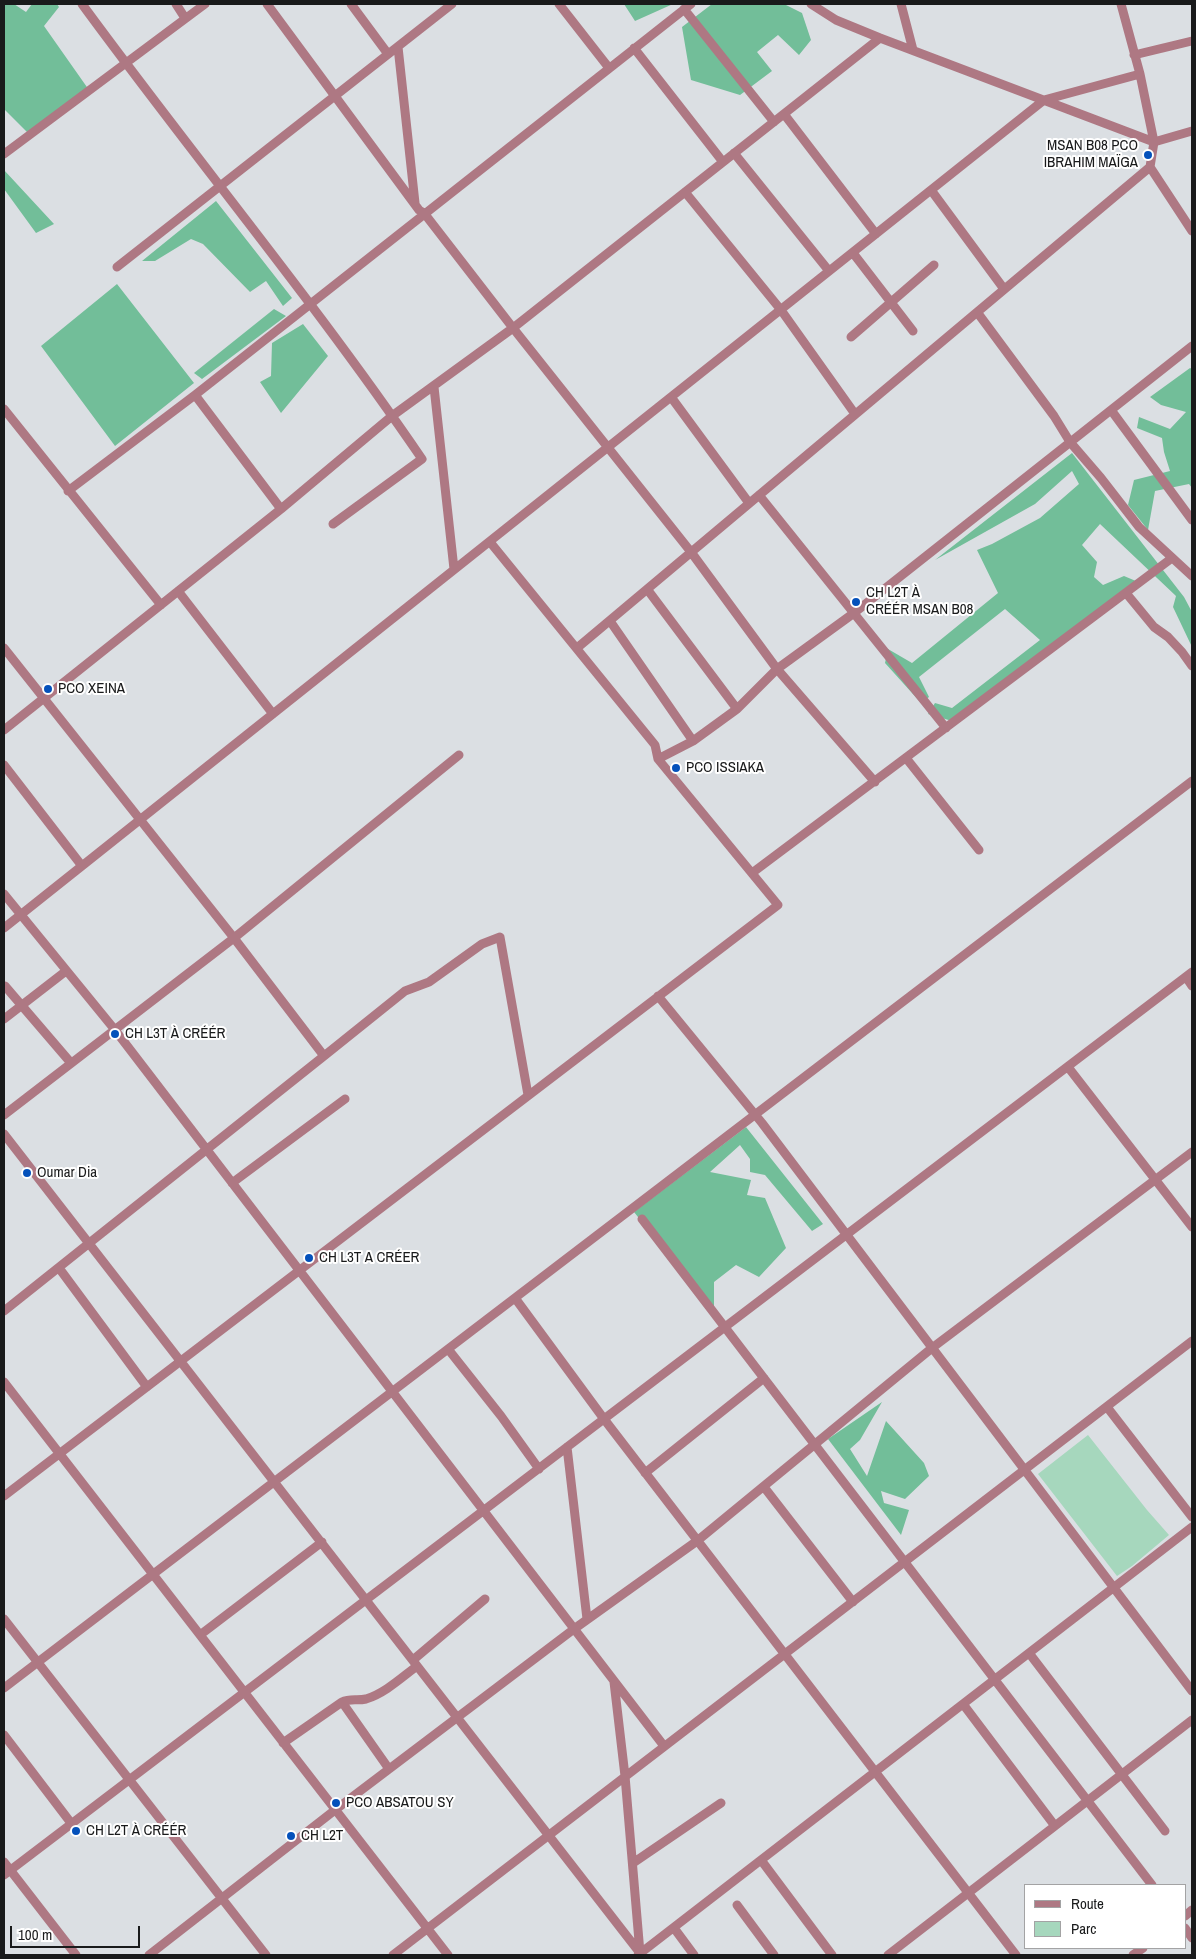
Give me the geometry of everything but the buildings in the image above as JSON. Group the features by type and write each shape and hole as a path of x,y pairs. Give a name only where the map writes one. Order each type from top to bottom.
{"street":[{"path":"82,4 220,187 312,304 422,459 333,524"},
{"path":"176,4 185,18"},
{"path":"4,154 205,4"},
{"path":"267,4 415,205 424,213 691,552 777,669 874,782"},
{"path":"351,4 388,54"},
{"path":"117,267 452,4"},
{"path":"559,4 609,68"},
{"path":"811,4 836,20 880,38 1154,142 1192,131"},
{"path":"900,4 913,50"},
{"path":"578,648 1150,167 1154,142 1140,74 1121,4"},
{"path":"68,490 312,304 424,213 688,6 774,122"},
{"path":"4,730 281,509 392,416 513,328 880,38"},
{"path":"1134,55 1192,41"},
{"path":"398,46 415,205"},
{"path":"634,48 723,162"},
{"path":"4,928 1044,100 1140,74"},
{"path":"784,114 876,234"},
{"path":"734,153 829,272"},
{"path":"1150,167 1192,231"},
{"path":"931,190 1004,289"},
{"path":"685,192 780,310 855,414"},
{"path":"853,253 913,331"},
{"path":"851,337 934,265"},
{"path":"977,312 1054,416 1070,442 1139,527 1192,576"},
{"path":"658,759 693,741 737,709 777,669 854,613 1191,349"},
{"path":"434,387 454,569"},
{"path":"195,395 281,509"},
{"path":"671,398 749,504"},
{"path":"4,409 161,605"},
{"path":"1111,410 1192,520"},
{"path":"760,495 946,728"},
{"path":"4,1496 778,905 658,759 655,745 490,542"},
{"path":"752,874 1172,558"},
{"path":"647,589 737,709"},
{"path":"178,591 273,714"},
{"path":"1126,593 1154,627 1168,637 1192,666"},
{"path":"610,621 693,741"},
{"path":"4,648 234,938 324,1056"},
{"path":"4,1115 234,938 459,755"},
{"path":"906,758 979,850"},
{"path":"4,766 82,866"},
{"path":"4,1688 1192,781"},
{"path":"4,894 115,1030 664,1746"},
{"path":"4,1311 406,991 429,982 482,944 500,937 528,1095"},
{"path":"4,1019 66,971"},
{"path":"7,1873 1189,975 1192,986"},
{"path":"5,986 71,1063"},
{"path":"658,996 755,1115 1026,1469 1192,1691"},
{"path":"1068,1067 1192,1227"},
{"path":"232,1183 345,1099"},
{"path":"4,1134 549,1835 640,1955"},
{"path":"149,1955 389,1768 574,1629 698,1541 932,1348 1192,1152"},
{"path":"642,1219 1151,1884"},
{"path":"59,1268 147,1387"},
{"path":"515,1298 645,1473 1016,1955"},
{"path":"392,1955 1192,1341"},
{"path":"448,1349 502,1416 539,1469"},
{"path":"645,1473 764,1378"},
{"path":"4,1382 448,1955"},
{"path":"1107,1407 1192,1517"},
{"path":"567,1447 588,1619"},
{"path":"764,1487 853,1602"},
{"path":"640,1955 1192,1527"},
{"path":"200,1635 322,1542"},
{"path":"283,1743 342,1702 363,1699 384,1690 485,1599"},
{"path":"4,1619 266,1955"},
{"path":"1029,1653 1165,1831"},
{"path":"614,1681 625,1776 640,1955"},
{"path":"342,1702 389,1768"},
{"path":"963,1704 1055,1826"},
{"path":"888,1955 1192,1720"},
{"path":"4,1735 72,1823"},
{"path":"633,1864 721,1802"},
{"path":"761,1860 832,1955"},
{"path":"4,1862 7,1873 76,1955"},
{"path":"737,1906 774,1955"},
{"path":"674,1928 694,1955"}],"green space":[{"path":"4,4 14,4 26,12 32,4 57,4 59,7 44,26 89,90 30,135 4,109"},
{"path":"624,4 673,4 635,21"},
{"path":"712,4 784,4 802,13 811,40 799,55 778,35 757,52 772,71 740,95 691,80 682,27"},
{"path":"4,170 54,224 36,233 4,189"},
{"path":"216,201 292,298 283,306 266,281 250,292 203,244 191,239 155,261 142,261"},
{"path":"117,284 194,383 115,446 41,346"},
{"path":"274,309 286,316 202,379 194,373"},
{"path":"303,324 328,356 281,413 260,382 271,376 272,343"},
{"path":"1190,368 1192,369 1192,488 1189,484 1155,491 1148,530 1128,505 1134,480 1170,471 1162,438 1137,428 1139,417 1170,429 1186,412 1161,405 1150,397"},
{"path":"1072,453 1184,597 1192,612 1192,647 1173,607 1176,596 1100,524 1082,545 1097,562 1094,577 1103,585 1124,576 1143,584 952,721 928,714 935,703 952,708 1040,640 1005,609 919,677 929,697 921,703 885,663 888,649 912,663 998,593 977,550 1040,518 1079,484 1072,471 1035,504 935,560"},
{"path":"746,1127 823,1224 812,1231 765,1175 750,1172 750,1159 740,1145 710,1172 751,1180 747,1195 765,1198 786,1248 759,1277 736,1265 714,1282 714,1312 634,1212"},
{"path":"882,1402 860,1440 850,1449 867,1476 886,1421 924,1463 929,1476 905,1499 881,1491 884,1503 909,1510 901,1535 828,1439"},
{"path":"1088,1435 1169,1535 1117,1576 1038,1474"}],"place":[{"name":"MSAN B08 PCO IBRAHIM MAÏGA","path":"1148,155"},
{"name":"CH L2T À CRÉÉR MSAN B08","path":"856,602"},
{"name":"PCO XEINA","path":"48,689"},
{"name":"PCO ISSIAKA","path":"676,768"},
{"name":"CH L3T À CRÉÉR","path":"115,1034"},
{"name":"Oumar Dia","path":"27,1173"},
{"name":"CH L3T A CRÉER","path":"309,1258"},
{"name":"PCO ABSATOU SY","path":"336,1803"},
{"name":"CH L2T À CRÉÉR","path":"76,1831"},
{"name":"CH L2T","path":"291,1836"}]}
